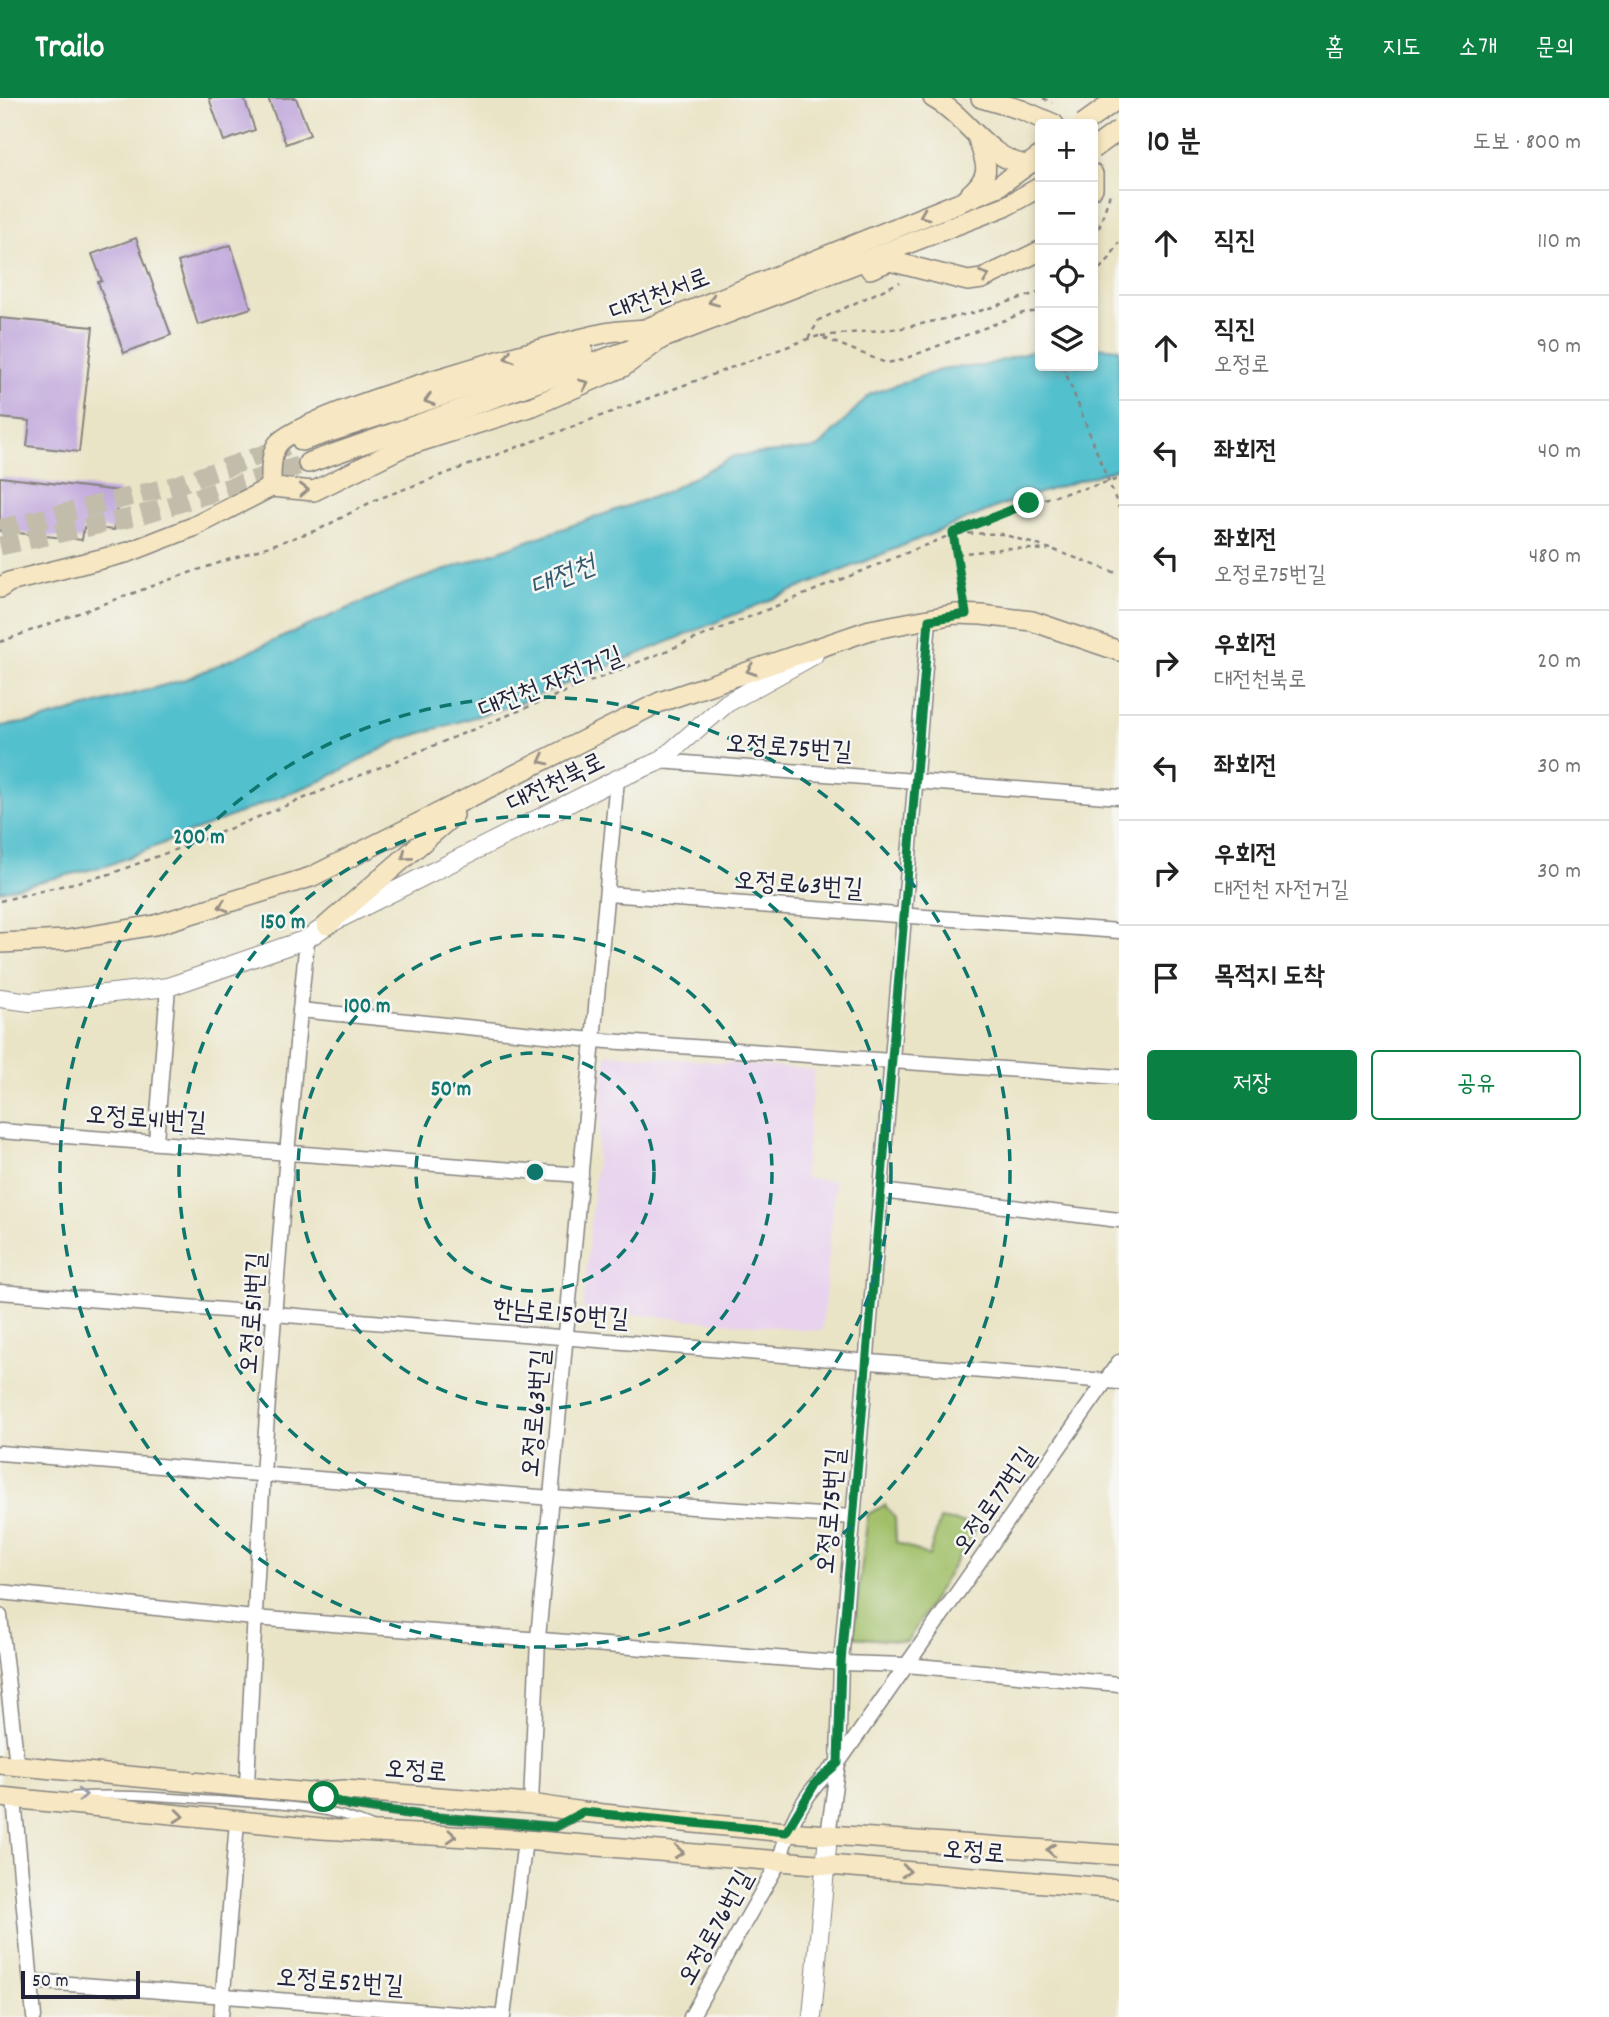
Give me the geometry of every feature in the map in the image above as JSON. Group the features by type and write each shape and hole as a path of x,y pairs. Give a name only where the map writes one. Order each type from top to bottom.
{"main road":[{"path":"933,98 975,131 1003,159 1034,160"},
{"path":"981,98 1043,119"},
{"path":"1090,119 1119,98"},
{"path":"1098,145 1119,130"},
{"path":"964,199 983,183 987,173 975,131"},
{"name":"대전천서로","path":"298,442 654,334 997,187 1034,160"},
{"path":"308,463 654,334 779,293 1008,205 1035,190"},
{"path":"779,293 819,289 890,261 968,281 982,279 1035,253"},
{"path":"271,487 271,466 278,444 293,432 350,408 526,352 608,332 654,334"},
{"path":"3,584 129,552 193,527 271,487 314,491 404,447 533,406 623,368 654,334"},
{"name":"대전천북로","path":"839,640 870,630 966,614 1032,621 1119,651"},
{"path":"0,943 67,940 155,925 311,877 660,702 839,640"},
{"path":"327,925 476,796"},
{"name":"오정로","path":"8,1764 308,1793 344,1790 531,1804 583,1812 786,1832 1119,1855"},
{"name":"오정로","path":"7,1798 321,1829 384,1830 525,1840 1119,1889"}],"street":[{"name":"오정로75번길","path":"828,1835 838,1763 841,1663 929,620"},
{"name":"대전천북로","path":"0,998 30,1002 168,988 307,939 327,925 617,779 660,761 727,703 839,640"},
{"name":"오정로75번길","path":"660,761 1119,797"},
{"name":"오정로63번길","path":"531,1804 538,1639 617,779"},
{"name":"오정로63번길","path":"607,894 904,914"},
{"path":"904,914 1119,931"},
{"name":"오정로51번길","path":"247,1786 254,1618 275,1314 307,939"},
{"path":"156,1141 168,988"},
{"path":"300,1010 593,1040 1119,1077"},
{"name":"오정로41번길","path":"0,1131 156,1141 288,1154"},
{"path":"288,1154 581,1175"},
{"path":"881,1191 1119,1220"},
{"name":"한남로150번길","path":"0,1292 1113,1382"},
{"name":"오정로77번길","path":"786,1832 816,1782 838,1763 906,1665 1113,1382 1119,1363"},
{"path":"0,1453 551,1498"},
{"name":"오정로63번길","path":"551,1498 853,1517"},
{"path":"0,1592 254,1618 841,1663 906,1665 1119,1684"},
{"path":"0,1616 8,1764"},
{"path":"7,1798 34,2017"},
{"path":"221,2017 237,1822"},
{"name":"오정로76번길","path":"691,2017 780,1860 786,1832"},
{"path":"813,2017 828,1835"},
{"path":"503,2017 525,1840"},
{"name":"오정로52번길","path":"31,1981 496,2017"}],"lane":[{"path":"308,1793 349,1805 420,1815 555,1827 583,1812"},
{"path":"7,1798 105,1794 266,1804 343,1813 384,1830"}],"path":[{"path":"1098,271 1110,258 1119,242"},
{"path":"808,340 819,320 910,277"},
{"path":"0,642 177,577 320,529 375,500 819,336 902,328 973,313 1035,294"},
{"path":"819,336 876,359 899,361 1023,313 1035,312"},
{"path":"1065,371 1119,508"},
{"name":"대전천 자전거길","path":"0,901 110,874 209,837 1029,503 1119,479"},
{"path":"966,614 953,533 1002,534 1119,574"},
{"path":"957,555 1009,548 1054,550"}],"shaded area":[{"path":"606,1053 814,1070 804,1178 835,1181 822,1331 583,1310"}],"green space":[{"path":"885,1505 895,1518 896,1542 929,1556 940,1519 978,1525 907,1642 853,1637 868,1514"}],"water":[{"name":"대전천","path":"1098,347 1119,349 1119,468 1002,505 514,705 399,740 323,780 106,866 0,891 0,726 37,721 186,679 400,586 664,493 734,456 818,448 870,394 946,368 983,366 1035,350 1035,371 1098,371"}],"building":[{"path":"209,98 244,98 255,130 224,141"},
{"path":"268,98 296,98 310,135 286,144"},
{"path":"136,238 171,335 124,353 98,282 102,281 92,254"},
{"path":"231,245 251,308 198,325 178,262"},
{"path":"0,318 93,327 79,452 27,446 30,421 0,418"},
{"path":"0,477 119,491 114,530 84,527 82,540 0,531"}],"tunnel":[{"path":"0,529 173,486 287,446"},
{"path":"0,546 134,517 308,463"}],"route":[{"path":"324,1797 349,1805 432,1817 555,1827 583,1812 786,1832 816,1782 838,1763 841,1663 929,620 966,614 953,533 1029,503"}]}
